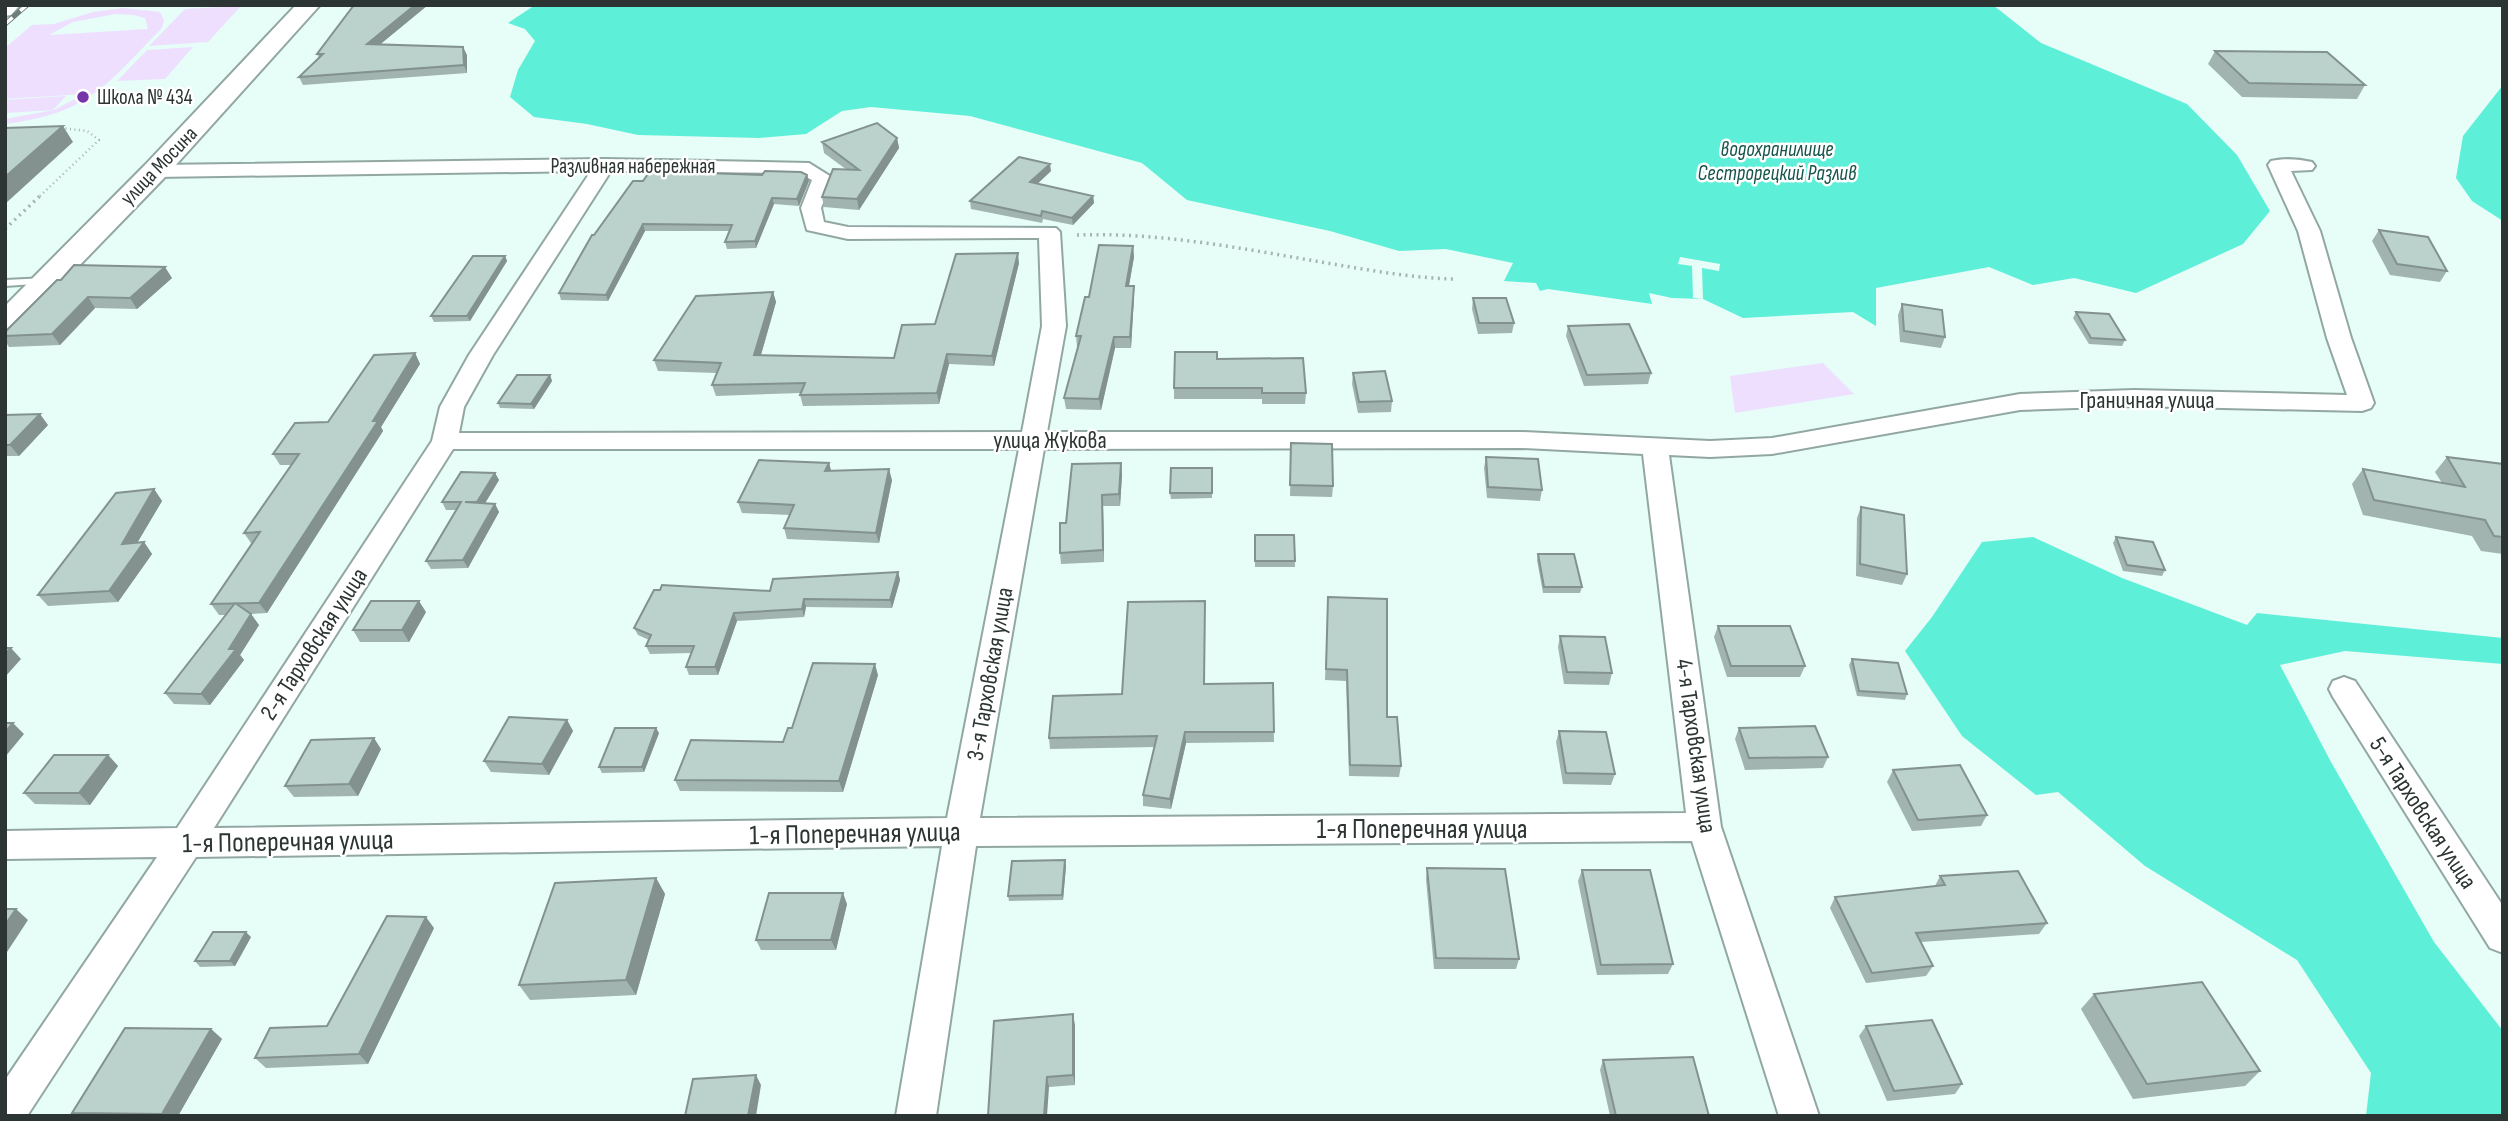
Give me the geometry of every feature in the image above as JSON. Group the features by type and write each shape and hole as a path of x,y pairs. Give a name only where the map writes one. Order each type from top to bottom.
{"street":[{"path":"5,11 12,5"},
{"name":"улица Мосина","path":"5,324 155,171 309,5"},
{"name":"Разливная набережная","path":"155,171 605,165 802,167 823,177 811,208 814,226 848,233 1049,232"},
{"name":"2-я Тарховская улица","path":"5,1114 186,843 445,441 452,407 481,355 605,165"},
{"name":"Граничная улица","path":"1654,448 1772,446 2020,402 2134,398 2362,403 2339,338 2309,231 2278,165 2305,166"},
{"name":"3-я Тарховская улица","path":"916,1116 961,832 1054,326 1049,232"},
{"name":"улица Жукова","path":"445,441 1522,440 1654,448"},
{"name":"4-я Тарховская улица","path":"1654,448 1704,827 1799,1116"},
{"name":"5-я Тарховская улица","path":"2344,688 2503,937"},
{"name":"1-я Поперечная улица","path":"5,845 961,832 1704,827"}],"lane":[{"path":"5,284 47,281"}],"path":[{"path":"5,229 99,140 87,131 52,127"},
{"path":"1049,232 1217,244 1418,278 1454,279"}],"shaded area":[{"path":"241,6 208,42 149,46 185,9"},
{"path":"123,8 160,12 164,20 162,28 110,81 94,93 58,112 5,124 5,119 54,110 85,94 5,99 5,48 32,25 54,24 93,12","holes":["115,14 145,18 148,29 49,35 73,22"]},
{"path":"193,47 165,79 117,81 147,50"},
{"path":"66,96 53,110 5,113 5,100"},
{"path":"1823,363 1854,394 1735,413 1730,376"}],"water":[{"name":"водохранилище Сестрорецкий Разлив","path":"535,5 1993,5 2041,43 2187,104 2237,155 2270,211 2243,244 2136,293 2074,278 2033,285 1989,267 1876,288 1876,326 1853,312 1743,318 1703,299 1672,298 1649,293 1652,304 1548,289 1540,291 1536,283 1504,281 1513,263 1446,249 1399,251 1330,231 1187,200 1142,163 970,116 871,107 842,111 806,134 759,138 638,135 587,124 534,117 510,97 518,70 535,41 525,29 508,23"},
{"path":"2503,85 2503,221 2472,201 2456,178 2463,136"},
{"path":"2033,537 2122,578 2247,625 2257,613 2503,638 2503,664 2345,651 2280,665 2331,762 2434,942 2503,1031 2503,1116 2366,1116 2371,1073 2297,960 2145,866 2058,792 2036,795 1962,736 1905,651 1932,617 1982,542"}],"pier":[{"path":"1680,257 1720,264 1719,271 1702,268 1703,299 1693,298 1692,266 1678,264"}],"building":[{"path":"354,5 415,5 367,44 463,47 464,65 299,77 323,54 317,54"},
{"path":"2215,51 2327,52 2365,85 2249,83"},
{"path":"877,123 897,138 857,199 822,197 833,169 859,170 822,142"},
{"path":"63,126 5,177 5,128"},
{"path":"1019,157 1050,164 1030,182 1093,196 1072,218 1042,211 1041,216 970,201"},
{"path":"650,171 762,175 765,171 801,172 807,175 797,199 772,198 755,241 725,242 732,225 643,224 606,295 559,293 592,235 633,181 643,181"},
{"path":"2379,230 2428,237 2447,271 2397,264"},
{"path":"1099,245 1133,246 1126,286 1134,286 1130,337 1114,337 1099,399 1064,398 1081,336 1076,336 1085,297 1089,297"},
{"path":"1018,253 992,356 947,354 937,393 800,395 805,383 712,385 721,363 654,360 696,296 773,292 754,355 894,358 902,325 935,324 956,254"},
{"path":"473,256 505,256 467,316 431,316"},
{"path":"74,265 165,267 130,298 88,297 52,334 5,336 5,332"},
{"path":"1473,298 1506,298 1514,323 1479,323"},
{"path":"1902,304 1942,310 1945,337 1904,331"},
{"path":"2076,312 2109,314 2125,340 2091,338"},
{"path":"1629,324 1651,373 1587,375 1568,326"},
{"path":"1175,352 1217,352 1217,359 1303,358 1306,393 1262,393 1262,388 1174,388"},
{"path":"415,353 373,421 378,421 259,603 211,604 260,532 244,533 299,454 273,454 295,423 328,422 374,355"},
{"path":"1385,371 1392,401 1359,402 1353,373"},
{"path":"517,375 550,375 531,404 498,403"},
{"path":"40,414 10,445 5,445 5,415"},
{"path":"1291,443 1332,444 1333,486 1290,485"},
{"path":"1486,457 1538,459 1542,490 1488,487"},
{"path":"2447,457 2503,464 2503,537 2494,536 2485,520 2374,500 2363,469 2465,487"},
{"path":"759,460 829,463 825,471 889,469 876,533 784,528 794,505 738,502"},
{"path":"1121,463 1119,494 1102,495 1103,550 1060,553 1060,523 1066,523 1072,464"},
{"path":"1171,468 1212,468 1212,493 1170,493"},
{"path":"461,472 495,473 477,502 465,502 495,504 463,560 426,561 461,502 442,502"},
{"path":"154,489 122,544 144,542 109,591 38,595 116,493"},
{"path":"1861,507 1904,515 1907,574 1860,564"},
{"path":"1255,535 1294,535 1295,561 1255,561"},
{"path":"2116,537 2153,542 2165,570 2127,565"},
{"path":"1538,554 1574,554 1582,587 1544,587"},
{"path":"898,572 890,600 804,599 802,609 734,613 715,667 686,667 694,646 646,646 651,635 634,628 654,590 660,590 662,585 770,591 773,579"},
{"path":"1328,597 1387,599 1387,717 1397,717 1401,766 1350,765 1347,670 1326,669"},
{"path":"371,601 419,601 402,630 353,630"},
{"path":"1205,601 1204,684 1273,683 1274,732 1185,732 1170,799 1143,795 1157,736 1049,738 1053,696 1122,694 1128,602"},
{"path":"235,603 251,614 229,649 236,649 201,694 165,693"},
{"path":"1718,626 1790,626 1805,666 1731,666"},
{"path":"1560,636 1605,637 1612,673 1567,672"},
{"path":"1852,659 1898,663 1907,694 1859,691"},
{"path":"813,663 875,664 839,781 675,780 691,740 783,742 788,728 792,728"},
{"path":"509,717 567,720 542,764 484,761"},
{"path":"5,723 13,723 5,732"},
{"path":"1815,726 1828,757 1749,758 1739,728"},
{"path":"615,728 656,728 642,767 599,767"},
{"path":"1559,731 1606,732 1615,774 1566,773"},
{"path":"374,738 349,784 285,786 311,740"},
{"path":"54,755 108,755 79,793 24,793"},
{"path":"1960,765 1987,815 1918,820 1893,770"},
{"path":"1065,860 1062,895 1008,896 1012,861"},
{"path":"1427,868 1505,869 1519,959 1436,958"},
{"path":"1582,870 1650,870 1673,964 1601,965"},
{"path":"2018,871 2047,923 1916,933 1933,966 1872,973 1835,897 1945,885 1940,876"},
{"path":"656,878 626,980 519,985 555,883"},
{"path":"769,893 843,893 831,940 756,940"},
{"path":"5,909 16,909 5,925"},
{"path":"387,916 426,917 359,1054 255,1058 270,1028 327,1026"},
{"path":"213,932 246,932 230,961 195,961"},
{"path":"2202,982 2260,1071 2147,1084 2094,994"},
{"path":"1073,1014 1073,1075 1047,1077 1044,1116 988,1116 994,1021"},
{"path":"1932,1020 1962,1084 1894,1091 1866,1026"},
{"path":"125,1028 211,1029 162,1114 72,1113"},
{"path":"1693,1057 1709,1116 1616,1116 1603,1060"},
{"path":"756,1075 748,1116 685,1116 693,1079"}],"railway":[{"path":"5,24 27,5"}],"place":[{"name":"Школа № 434","path":"83,97"}]}
